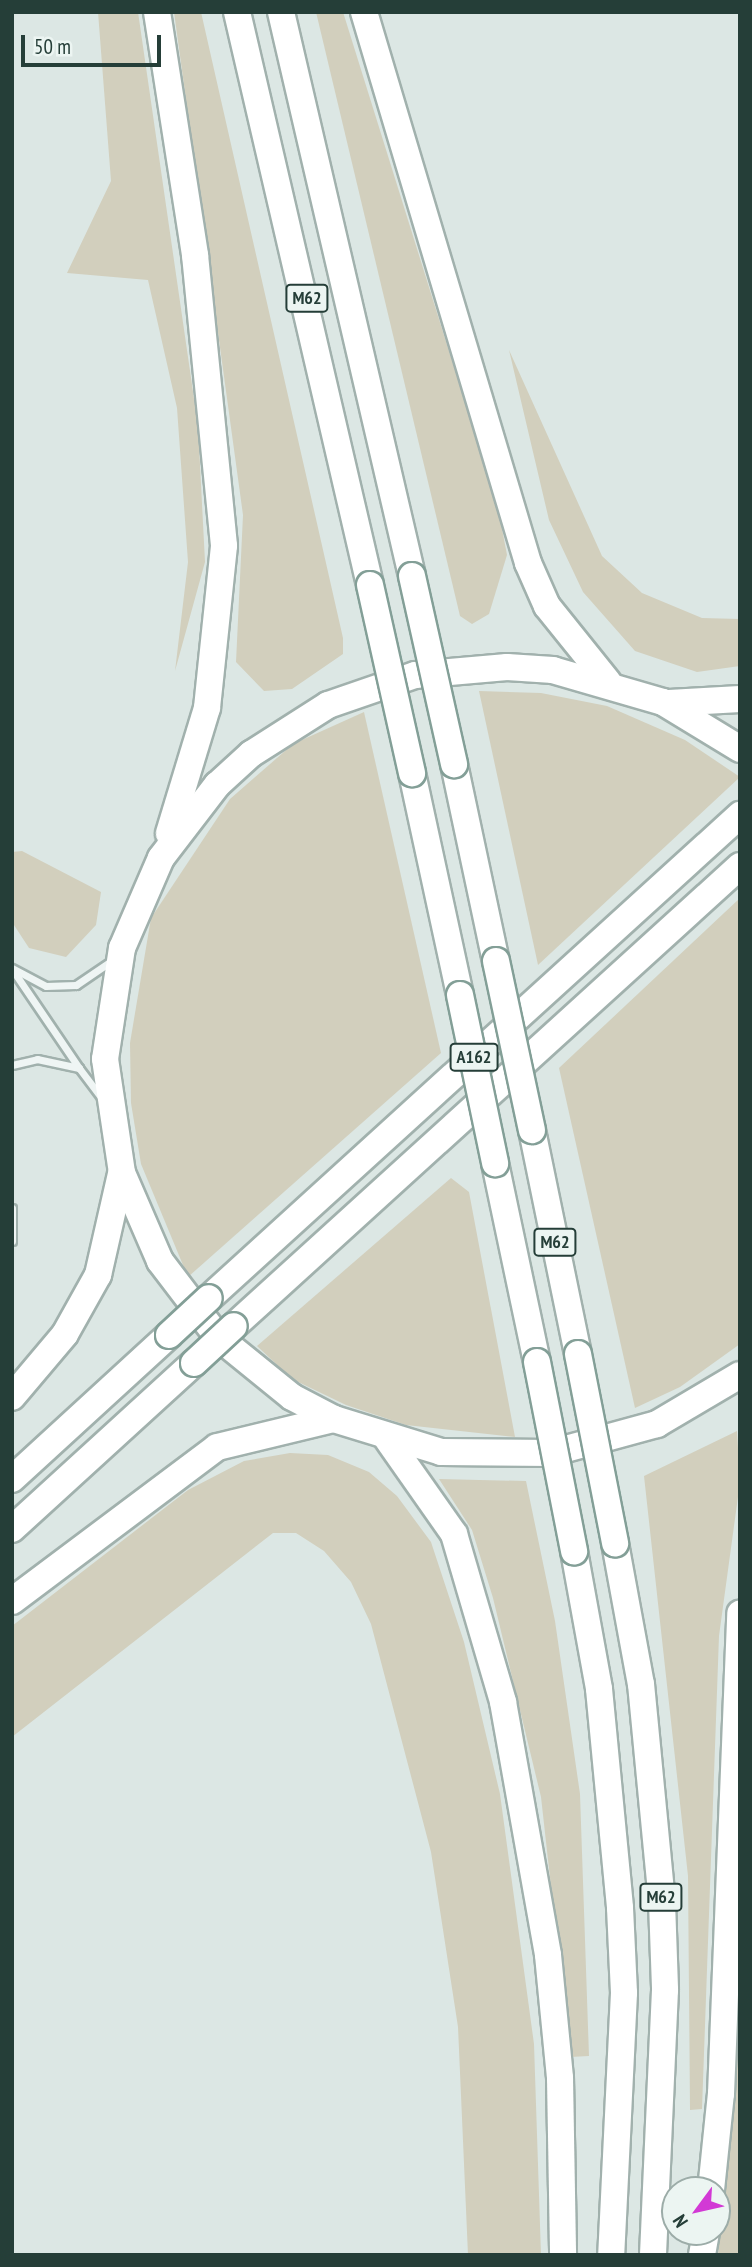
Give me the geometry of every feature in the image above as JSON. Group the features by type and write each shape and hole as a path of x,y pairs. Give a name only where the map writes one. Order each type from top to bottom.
{"highway":[{"path":"157,12 195,255 225,546 206,708 161,858 122,948 107,1021 108,1106 122,1173 160,1261 194,1310 253,1369 334,1419 388,1440 483,1456 578,1448 657,1424 740,1375"},
{"name":"M62","path":"237,12 412,774 537,1362 574,1551 608,1757 620,1908 624,1993 611,2255"},
{"name":"M62","path":"281,12 454,764 578,1354 641,1684 662,1902 665,1990 653,2255"},
{"path":"364,12 528,563 547,606 608,682"},
{"path":"161,858 202,803 251,754 328,705 371,688 427,674 507,667 608,682 663,702 740,749"},
{"path":"663,702 740,699"},
{"name":"A162","path":"12,1479 740,815"},
{"name":"A162","path":"12,1529 740,866"},
{"path":"12,1397 65,1335 97,1275 122,1173"},
{"path":"12,1601 217,1447 334,1419"},
{"path":"388,1440 454,1534 503,1702 548,1955 560,2091 563,2255"},
{"path":"712,2176 721,2094 740,1613"}],"lane":[{"path":"12,968 46,986 76,985 103,971 122,948"},
{"path":"12,968 79,1068 108,1106"},
{"path":"12,1065 37,1059 79,1068"},
{"path":"12,1208 12,1241"}],"shaded area":[{"path":"98,12 138,12 198,426 205,562 175,671 188,562 177,408 148,280 67,273 111,181"},
{"path":"174,12 201,12 343,638 343,654 292,689 264,691 236,662 243,515"},
{"path":"316,12 343,12 498,508 507,555 489,614 472,624 460,616"},
{"path":"509,350 602,556 642,593 702,618 740,619 740,666 697,672 635,651 583,592 549,520"},
{"path":"479,691 541,693 607,706 685,740 740,777 538,965"},
{"path":"364,712 441,1053 188,1277 141,1164 131,1103 130,1043 151,918 230,799 293,744"},
{"path":"22,851 101,892 96,925 66,957 29,948 12,922 12,852"},
{"path":"740,898 740,1344 680,1387 635,1408 559,1068"},
{"path":"451,1178 469,1192 515,1437 406,1425 346,1405 292,1379 257,1346"},
{"path":"737,1431 740,1482 719,1636 702,2109 690,2110 688,1876 644,1476"},
{"path":"290,1453 328,1455 369,1472 397,1496 431,1542 464,1642 500,1794 534,2044 541,2255 468,2255 458,2027 431,1852 371,1624 351,1582 324,1551 296,1533 273,1533 12,1737 12,1626 188,1490 244,1461"},
{"path":"439,1479 526,1481 555,1621 580,1794 589,2056 570,2057 541,1797 493,1598 472,1530"},
{"path":"740,1964 740,2255 718,2255 719,2246 731,2246 731,2176 724,2176"}]}
